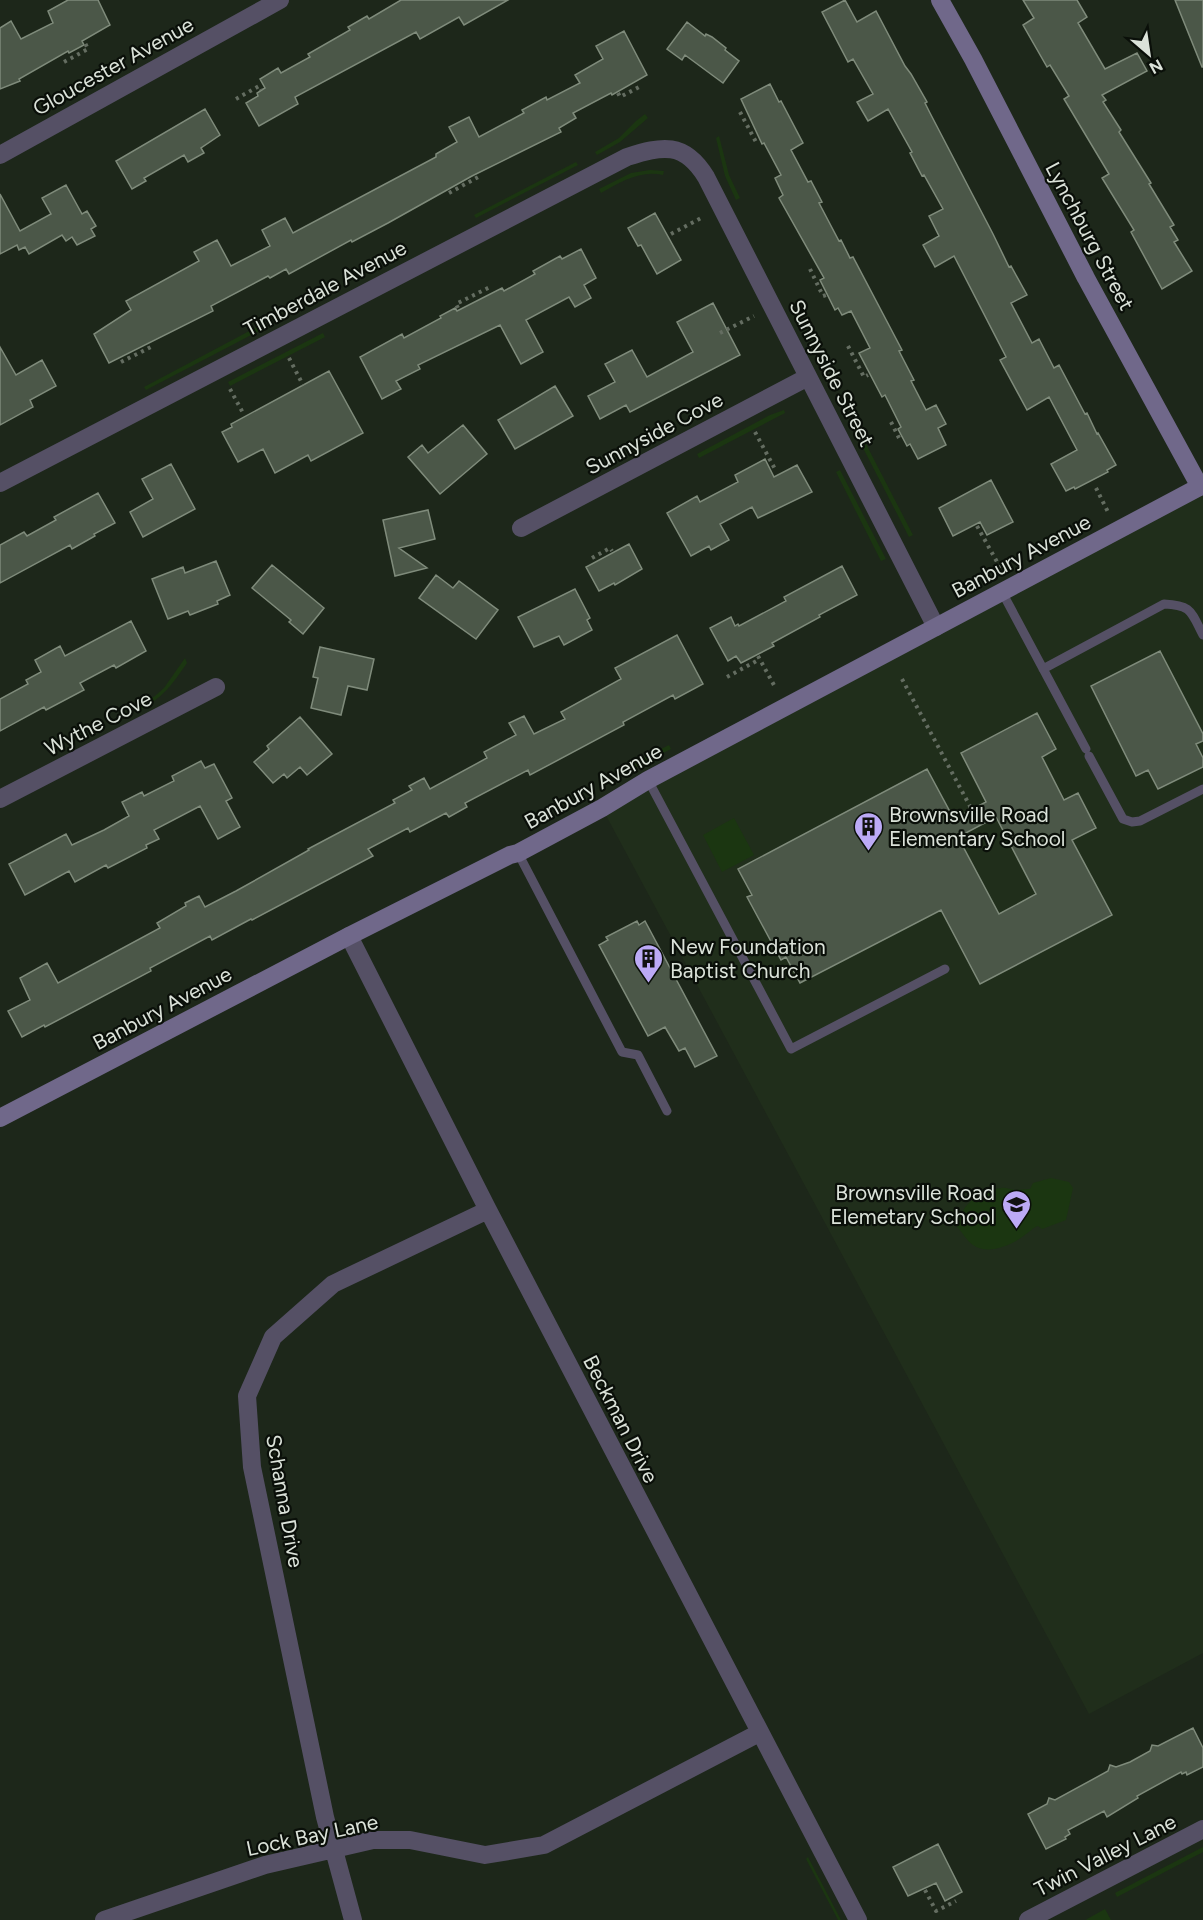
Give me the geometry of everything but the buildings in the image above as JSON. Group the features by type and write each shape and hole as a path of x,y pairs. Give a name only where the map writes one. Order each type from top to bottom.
{"street":[{"name":"Gloucester Avenue","path":"0,154 280,0"},
{"name":"Lynchburg Street","path":"940,0 974,59 1086,278 1202,488"},
{"name":"Timberdale Avenue","path":"0,483 627,157 663,148 676,149"},
{"name":"Sunnyside Street","path":"676,149 685,152 701,168 706,177 936,627"},
{"name":"Sunnyside Cove","path":"521,528 808,377"},
{"name":"Banbury Avenue","path":"0,1118 349,936 518,853 602,808 648,780 1202,488"},
{"name":"Wythe Cove","path":"0,799 216,687"},
{"name":"Beckman Drive","path":"349,936 488,1210 858,1920"},
{"name":"Schanna Drive","path":"353,1920 325,1817 252,1467 247,1396 273,1337 333,1284 488,1210"},
{"name":"Lock Bay Lane","path":"104,1920 265,1865 373,1840 410,1840 485,1855 544,1845 759,1733"},
{"name":"Twin Valley Lane","path":"1034,1919 1203,1829"}],"lane":[{"path":"1002,592 1123,819 1132,822 1140,821 1203,789"},
{"path":"1043,669 1164,604 1181,604 1189,610 1203,635"},
{"path":"648,780 791,1049 945,969"},
{"path":"518,853 622,1052 638,1055 667,1111"}],"path":[{"path":"64,62 88,49 84,41"},
{"path":"236,99 259,86 261,90"},
{"path":"618,93 620,97 641,86"},
{"path":"740,112 756,142"},
{"path":"449,193 480,176"},
{"path":"671,234 702,217"},
{"path":"810,269 824,296 826,295"},
{"path":"458,308 456,304 490,286"},
{"path":"720,333 754,316"},
{"path":"121,362 151,347 149,344"},
{"path":"848,346 864,377 868,375"},
{"path":"289,358 303,385"},
{"path":"230,389 243,413"},
{"path":"891,422 899,438"},
{"path":"755,432 776,471"},
{"path":"1096,488 1108,514"},
{"path":"977,526 1000,569"},
{"path":"592,558 610,548 612,551"},
{"path":"727,676 759,658 775,687"},
{"path":"902,679 972,810"},
{"path":"925,1890 936,1911 956,1901"}],"shaded area":[{"name":"Brownsville Road Elemetary School","path":"1203,492 1203,1653 1089,1714 602,808"}],"green space":[{"path":"645,114 648,118 620,142 597,155 595,152 619,138"},
{"path":"719,136 729,175 740,198 736,200 725,176 716,138"},
{"path":"576,162 578,165 476,218 474,215"},
{"path":"650,170 664,171 663,175 646,174 631,178 601,193 599,189 631,173"},
{"path":"257,327 259,331 146,390 144,387"},
{"path":"323,333 325,337 230,386 228,382"},
{"path":"784,410 785,413 699,458 697,454 770,415"},
{"path":"866,444 913,535 909,537 862,446"},
{"path":"840,470 886,559 881,561 836,472"},
{"path":"185,658 187,663 166,690 138,711 136,707 164,688"},
{"path":"669,745 671,749 601,785 599,781"},
{"path":"734,818 754,855 722,872 703,835"},
{"path":"1051,1178 1069,1182 1073,1188 1066,1220 1042,1229 1038,1226 1021,1238 993,1249 973,1245 957,1227 962,1212 978,1196 1001,1188 1030,1189 1033,1183"},
{"path":"1203,1847 1203,1852 1117,1897 1115,1893"},
{"path":"808,1857 841,1920 838,1920 806,1859"},
{"path":"1105,1909 1111,1920 1086,1920 1087,1919"}],"place":[{"name":"Brownsville Road Elementary School","path":"868,852"},
{"name":"New Foundation Baptist Church","path":"649,984"},
{"name":"Brownsville Road Elemetary School","path":"1016,1230"}]}
